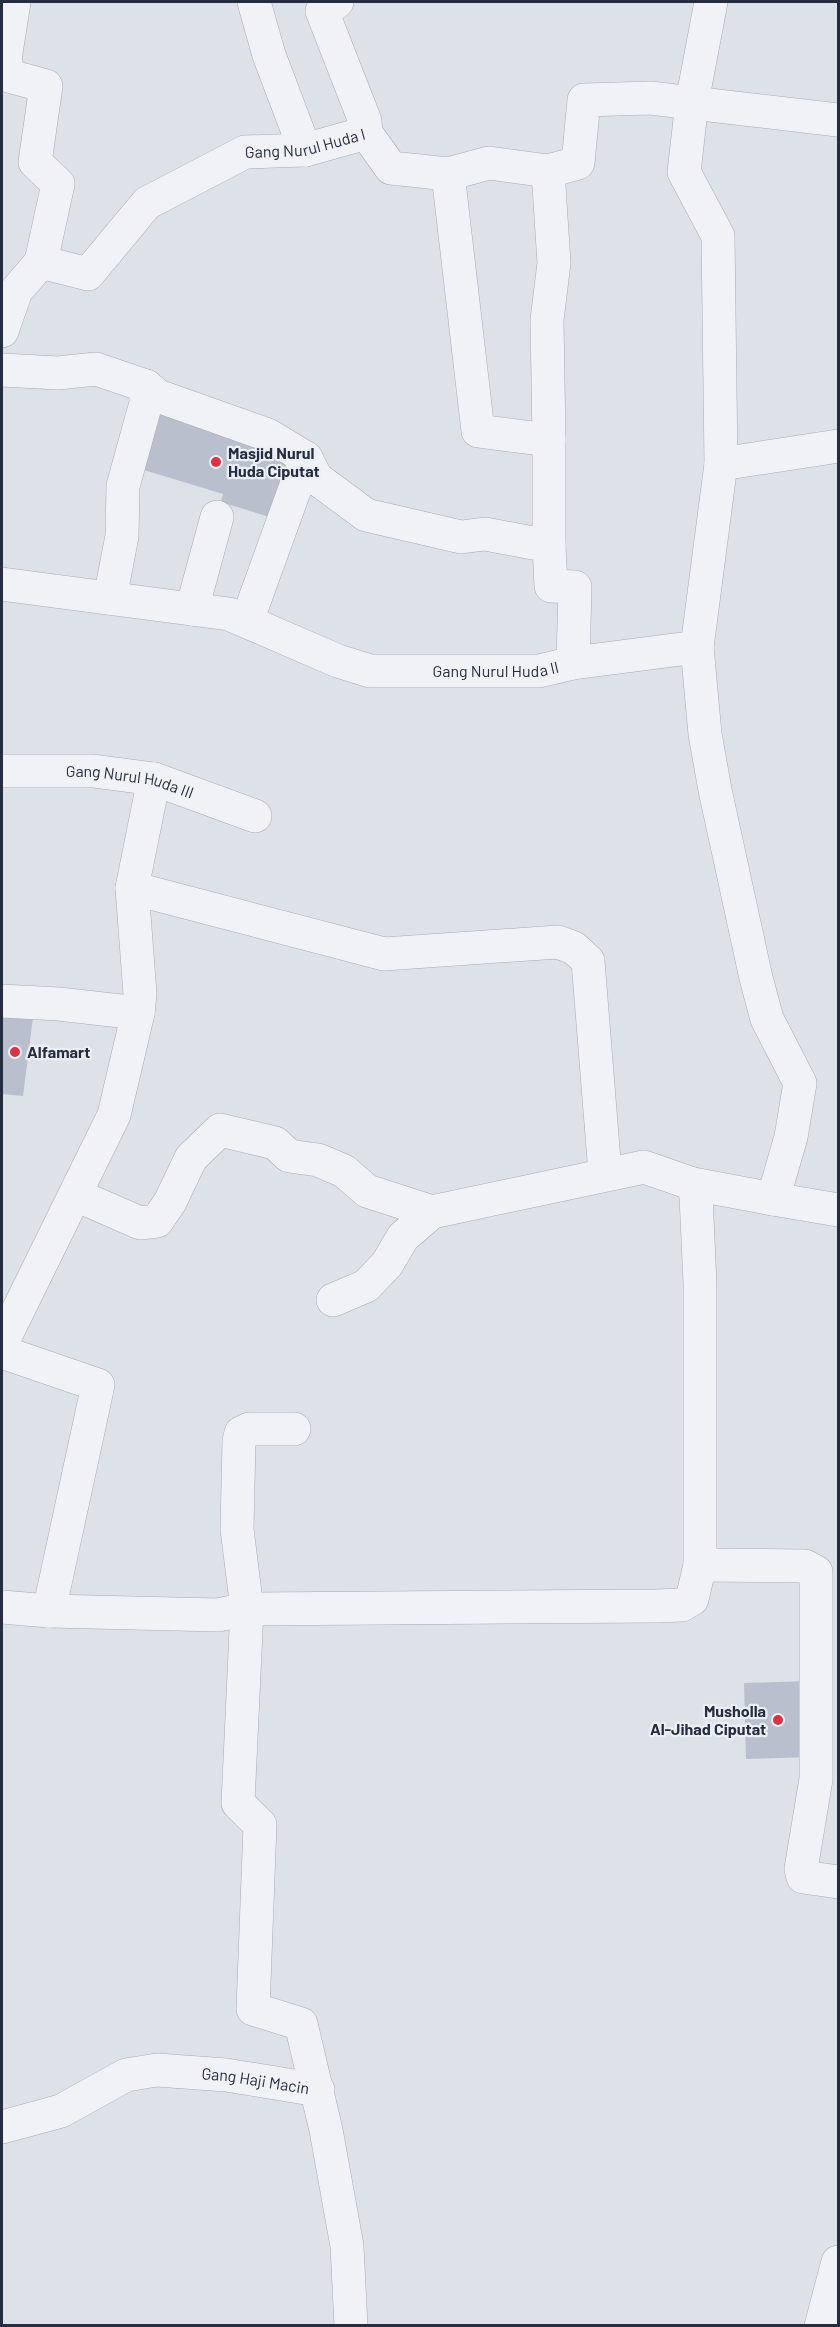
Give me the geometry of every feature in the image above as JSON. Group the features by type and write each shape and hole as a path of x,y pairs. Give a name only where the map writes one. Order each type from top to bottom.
{"street":[{"path":"2,331 16,291 41,262 58,184 35,162 46,86 9,76 4,60 14,2"},
{"path":"254,2 268,56 305,150"},
{"path":"337,2 322,11 365,121 366,133"},
{"path":"711,2 692,102 684,172 718,236 721,464 697,647 705,734 756,978 767,1019 800,1083 791,1137 773,1199"},
{"name":"Gang Nurul Huda I","path":"41,262 88,274 147,203 245,152 305,150 366,133 391,168 448,174 489,163 548,171 578,163 584,100 650,98 692,102"},
{"path":"692,102 838,120"},
{"path":"548,171 554,263 547,320 551,586 575,587 573,663"},
{"path":"448,174 478,431 549,440"},
{"path":"2,370 58,373 96,369 268,435 306,458 316,478 366,516 461,537 485,534 549,546"},
{"path":"110,598 122,536 123,486 146,403 152,391"},
{"path":"721,464 838,446"},
{"path":"247,621 306,458"},
{"path":"192,609 218,517"},
{"name":"Gang Nurul Huda II","path":"2,584 229,614 338,661 370,671 539,671 573,663 697,647"},
{"name":"Gang Nurul Huda III","path":"2,771 93,771 154,779 255,816"},
{"path":"2,1344 114,1115 138,1013 140,994 132,888 154,779"},
{"path":"132,888 384,954 558,942 574,948 588,961 605,1173"},
{"path":"2,1001 59,1004 138,1013"},
{"path":"76,1195 140,1223 157,1221 170,1202 191,1158 220,1130 275,1143 289,1156 318,1160 344,1171 367,1191 432,1212"},
{"path":"333,1300 366,1286 387,1264 403,1237 432,1212 605,1173 644,1167 693,1184 838,1210"},
{"path":"2,1607 49,1611 218,1615 247,1609 682,1605 692,1599 700,1565 700,1283 696,1196 693,1184"},
{"path":"2,1352 98,1385 49,1611"},
{"path":"294,1429 249,1429 241,1433 238,1442 237,1529 247,1609 238,1803 260,1825 253,2009 301,2024 318,2090"},
{"path":"700,1565 805,1566 816,1572 827,1598 816,1779 801,1869 803,1877 838,1882"},
{"name":"Gang Haji Macin","path":"2,2127 61,2111 126,2075 157,2070 226,2075 318,2090 347,2246 351,2325"},
{"path":"821,2325 838,2262"}],"building":[{"name":"Masjid Nurul Huda Ciputat","path":"155,401 298,457 279,520 221,502 223,494 134,467"},
{"name":"Alfamart","path":"2,1007 34,1010 23,1096 2,1094"},
{"name":"Musholla Al-Jihad Ciputat","path":"810,1681 811,1757 746,1759 744,1683"}],"place":[{"name":"Masjid Nurul Huda Ciputat","path":"216,462"},
{"name":"Alfamart","path":"15,1052"},
{"name":"Musholla Al-Jihad Ciputat","path":"778,1720"}]}
